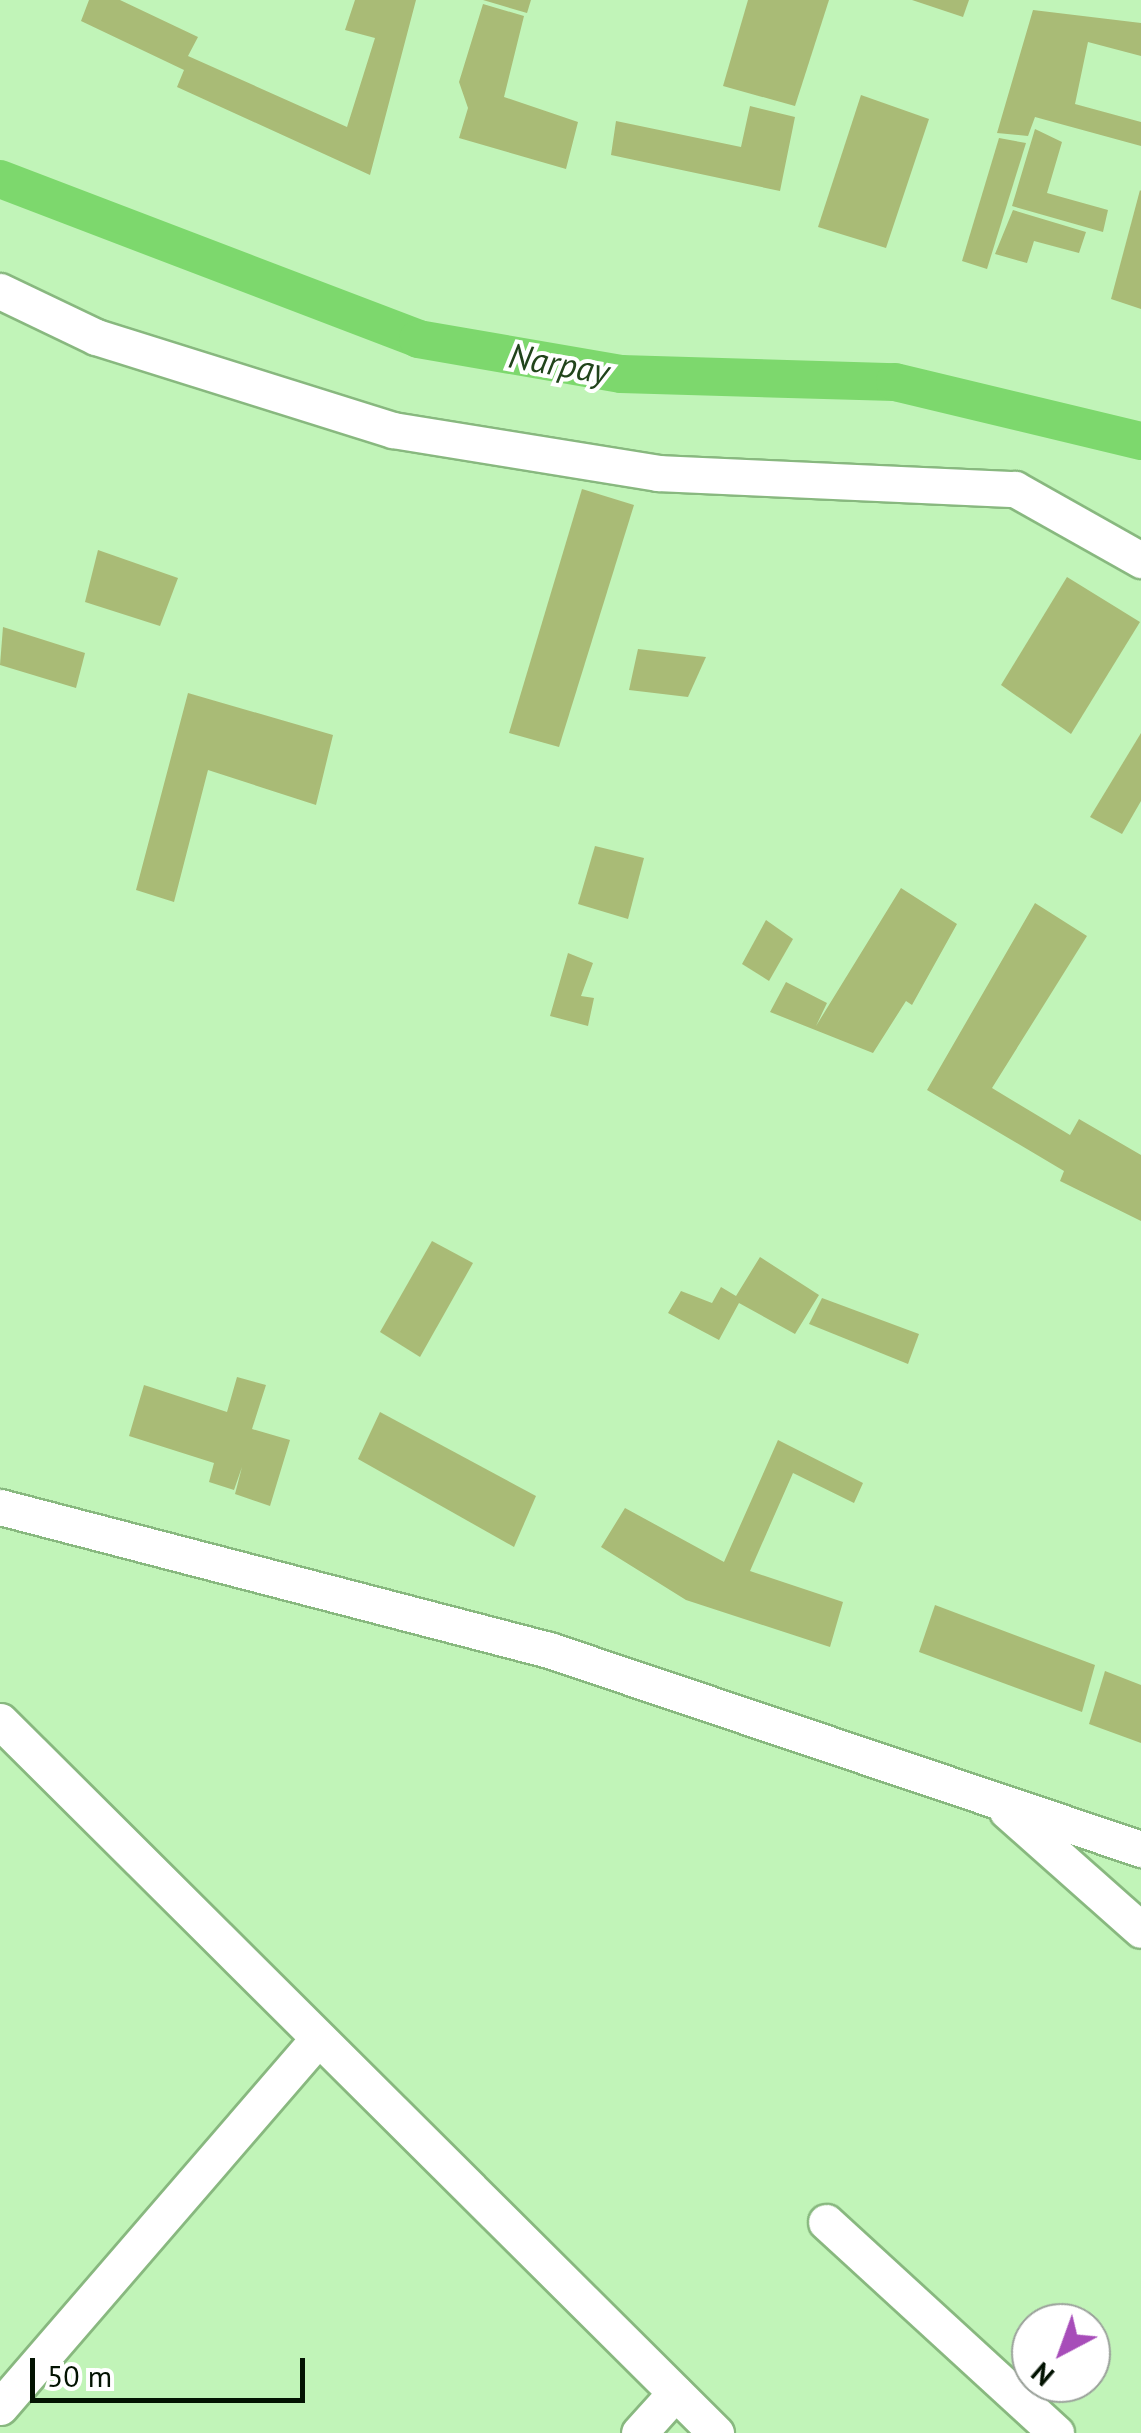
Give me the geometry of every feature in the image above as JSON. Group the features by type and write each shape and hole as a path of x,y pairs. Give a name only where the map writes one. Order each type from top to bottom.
{"street":[{"path":"0,291 96,337 393,430 658,473 1015,489 1141,560"},
{"path":"0,1508 549,1650 1141,1850"},
{"path":"0,1721 315,2042 716,2433"},
{"path":"996,1801 1141,1930"},
{"path":"0,2407 315,2042"},
{"path":"826,2222 1056,2433"},
{"path":"639,2433 676,2392"}],"building":[{"path":"89,0 120,0 198,37 188,56 347,127 375,38 345,30 355,0 416,0 370,175 177,87 184,70 81,21"},
{"path":"483,0 531,0 527,13"},
{"path":"748,0 829,0 795,106 723,86"},
{"path":"912,0 969,0 963,17"},
{"path":"483,4 524,16 504,97 578,122 566,169 459,138 468,108 459,82"},
{"path":"1033,10 1141,23 1141,56 1088,42 1075,104 1141,122 1141,146 1035,117 1028,136 997,133"},
{"path":"861,95 929,119 886,248 818,227"},
{"path":"750,106 795,117 780,191 611,155 616,121 741,147"},
{"path":"1035,129 1062,142 1047,193 1108,210 1103,232 1012,206"},
{"path":"999,138 1026,143 987,269 962,261"},
{"path":"1141,191 1141,309 1111,299"},
{"path":"1013,210 1086,232 1079,253 1034,241 1027,263 995,254"},
{"path":"582,489 634,505 559,747 509,733"},
{"path":"98,550 178,578 160,626 85,602"},
{"path":"1067,577 1140,622 1071,734 1001,685"},
{"path":"3,627 85,653 76,688 0,665"},
{"path":"638,649 706,657 688,697 629,690"},
{"path":"188,693 333,735 316,805 208,770 174,902 136,890"},
{"path":"1141,733 1141,801 1122,834 1090,817"},
{"path":"595,846 644,858 628,919 578,904"},
{"path":"901,888 957,924 912,1005 906,1001 873,1053 770,1012 786,982 827,1003 816,1026"},
{"path":"1035,903 1087,936 992,1088 1070,1135 1079,1119 1141,1155 1141,1221 1060,1181 1064,1171 927,1090"},
{"path":"766,920 793,939 769,981 742,964"},
{"path":"568,953 593,963 581,996 594,998 588,1026 550,1016"},
{"path":"432,1241 473,1263 420,1357 380,1332"},
{"path":"760,1257 819,1295 795,1334 739,1303 719,1340 668,1313 681,1291 712,1303 721,1287 736,1296"},
{"path":"822,1298 919,1334 908,1364 809,1324"},
{"path":"237,1377 266,1385 252,1429 290,1440 270,1506 235,1494 242,1467 234,1490 209,1482 214,1463 129,1436 144,1385 227,1412"},
{"path":"380,1412 536,1496 514,1547 358,1459"},
{"path":"778,1440 863,1483 854,1503 793,1473 750,1571 843,1602 830,1647 686,1600 601,1547 625,1508 724,1562"},
{"path":"935,1605 1095,1665 1082,1712 919,1652"},
{"path":"1105,1671 1141,1685 1141,1743 1089,1724"}],"waterway":[{"name":"Narpay","path":"0,179 418,339 621,374 895,382 1141,441"}]}
